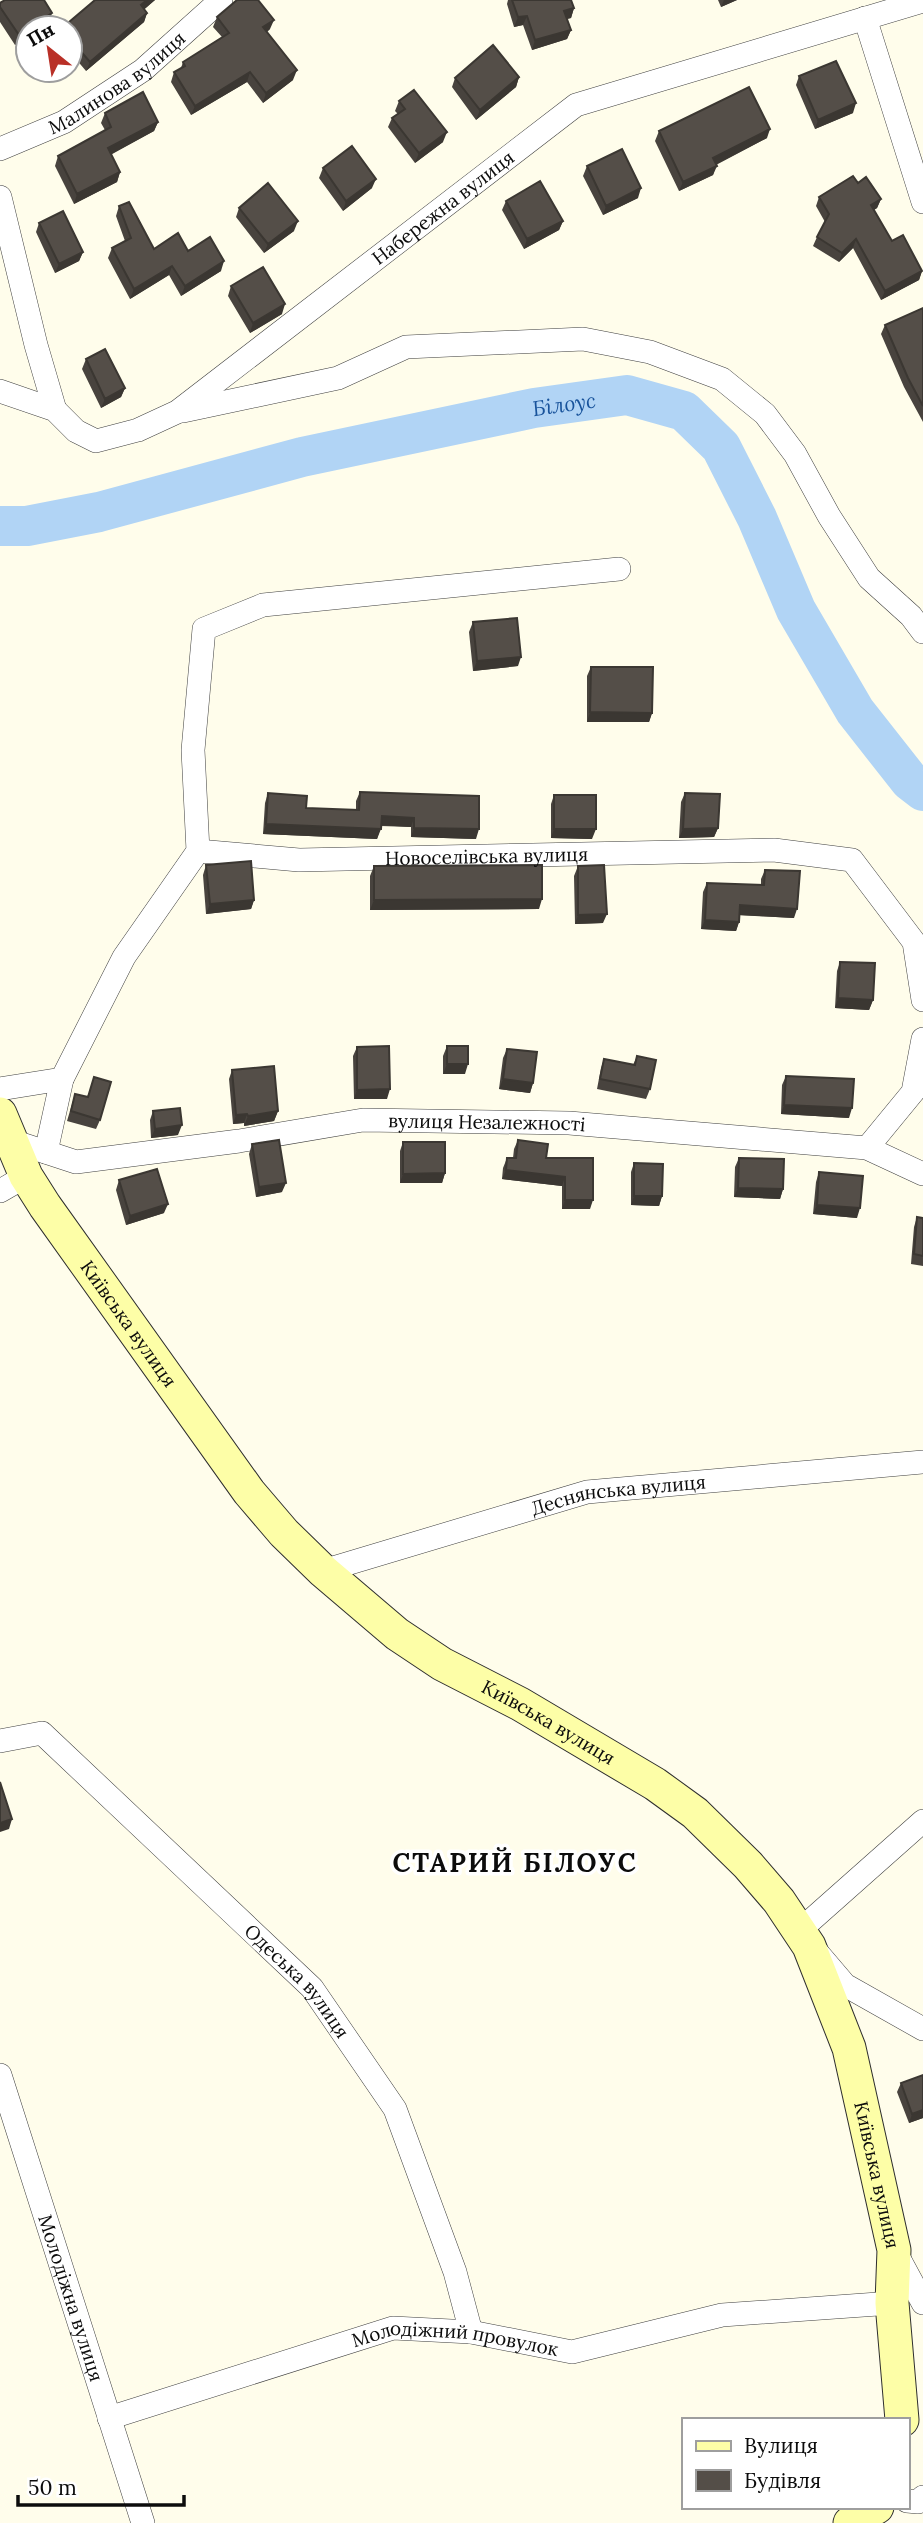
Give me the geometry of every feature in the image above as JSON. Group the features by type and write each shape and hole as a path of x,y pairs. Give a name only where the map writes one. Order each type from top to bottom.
{"main road":[{"name":"Київська вулиця","path":"3,1133 24,1173 249,1492 284,1533 323,1571 397,1634 442,1664 610,1755 695,1813 779,1900 809,1946 849,2048 908,2303 902,2418"},
{"path":"850,2523 874,2509"}],"street":[{"name":"Малинова вулиця","path":"0,149 64,122 143,70 221,0"},
{"name":"Набережна вулиця","path":"0,391 55,410 76,431 96,440 138,430 177,412 576,105 923,1"},
{"path":"865,18 923,202"},
{"path":"0,197 36,345 55,410"},
{"path":"177,412 338,379 406,347 583,339 650,352 722,379 765,414 795,454 829,516 869,578 919,620"},
{"path":"24,1173 62,1079 124,957 198,851 193,750 204,629 263,605 619,569"},
{"name":"Новоселівська вулиця","path":"198,851 299,860 774,850 852,860 914,943 923,1000"},
{"path":"867,1148 913,1092 923,1039"},
{"path":"0,1089 62,1079"},
{"name":"вулиця Незалежності","path":"24,1173 76,1162 239,1142 363,1120 569,1123 867,1148 923,1174"},
{"name":"Деснянська вулиця","path":"323,1571 587,1492 923,1462"},
{"name":"Одеська вулиця","path":"0,1741 42,1733 312,1988 395,2109 455,2272 471,2332"},
{"path":"923,1821 799,1931 845,1985 923,2029"},
{"name":"Молодіжна вулиця","path":"0,2076 143,2523"},
{"name":"Молодіжний провулок","path":"109,2418 393,2328 471,2332 572,2352 722,2315 908,2303"}],"building":[{"path":"5,0 44,0 52,13 14,14 14,28 0,3"},
{"path":"95,0 147,0 141,5 147,13 90,62 84,55 84,14 78,14"},
{"path":"237,0 258,0 274,20 263,27 297,70 266,93 250,72 195,106 174,72 185,66 183,62 229,33 217,17"},
{"path":"512,0 571,0 574,8 564,11 571,30 535,40 527,16 518,17"},
{"path":"493,45 519,77 480,110 455,78"},
{"path":"836,61 856,103 818,120 799,76"},
{"path":"749,87 770,129 713,158 717,166 683,182 659,131"},
{"path":"414,90 447,132 419,153 392,118 405,109 399,101"},
{"path":"143,92 158,122 108,148 120,172 77,194 58,156 111,127 105,113"},
{"path":"352,146 376,179 346,201 323,168"},
{"path":"622,149 641,188 606,206 587,166"},
{"path":"853,176 858,183 866,177 881,199 871,205 892,241 903,235 922,271 885,291 856,239 842,253 817,237 829,214 819,197"},
{"path":"540,181 563,221 527,239 506,201"},
{"path":"268,183 298,221 268,244 239,208"},
{"path":"129,202 154,249 178,233 188,251 210,237 224,261 185,286 172,266 134,289 112,248 131,238 119,206"},
{"path":"63,211 83,252 59,264 39,223"},
{"path":"263,267 285,304 253,323 231,286"},
{"path":"923,308 923,406 885,325"},
{"path":"105,349 125,388 105,399 86,359"},
{"path":"517,618 521,657 477,661 473,622"},
{"path":"591,667 653,667 652,713 590,712"},
{"path":"360,792 479,796 479,829 414,828 414,818 382,816 381,829 266,824 268,793 307,796 306,808 359,810"},
{"path":"685,793 720,794 718,828 683,829"},
{"path":"554,795 596,795 596,829 554,829"},
{"path":"251,861 254,900 210,904 206,865"},
{"path":"542,865 542,899 374,900 374,866"},
{"path":"604,865 607,914 578,915 578,866"},
{"path":"765,870 800,871 797,909 740,905 739,922 705,920 707,883 764,885"},
{"path":"840,962 875,963 873,1000 838,998"},
{"path":"389,1046 390,1089 357,1090 357,1047"},
{"path":"447,1046 468,1046 468,1064 447,1064"},
{"path":"507,1049 537,1052 533,1083 503,1079"},
{"path":"637,1056 656,1060 650,1089 600,1079 604,1059 635,1065"},
{"path":"274,1066 278,1111 248,1116 236,1115 232,1070"},
{"path":"786,1076 854,1079 852,1108 784,1105"},
{"path":"94,1077 111,1082 100,1120 71,1111 75,1094 88,1097"},
{"path":"180,1108 182,1125 155,1129 153,1111"},
{"path":"279,1140 286,1183 259,1187 252,1144"},
{"path":"518,1140 548,1144 546,1158 593,1158 593,1200 565,1200 565,1177 506,1170 507,1158 516,1158"},
{"path":"403,1142 445,1142 445,1173 403,1174"},
{"path":"739,1158 784,1159 783,1189 738,1188"},
{"path":"634,1163 663,1164 662,1196 634,1196"},
{"path":"157,1169 168,1204 130,1216 119,1180"},
{"path":"819,1172 863,1176 860,1208 817,1205"},
{"path":"917,1217 923,1218 923,1256 914,1254"},
{"path":"0,1782 12,1819 0,1823"},
{"path":"923,2075 923,2110 912,2114 901,2083"}],"waterway":[{"name":"Білоус","path":"0,526 27,526 99,512 302,457 534,408 627,395 684,411 721,447 757,518 796,610 855,711 910,781 923,791"}],"district":[{"name":"СТАРИЙ БІЛОУС","path":"515,1862"}]}
